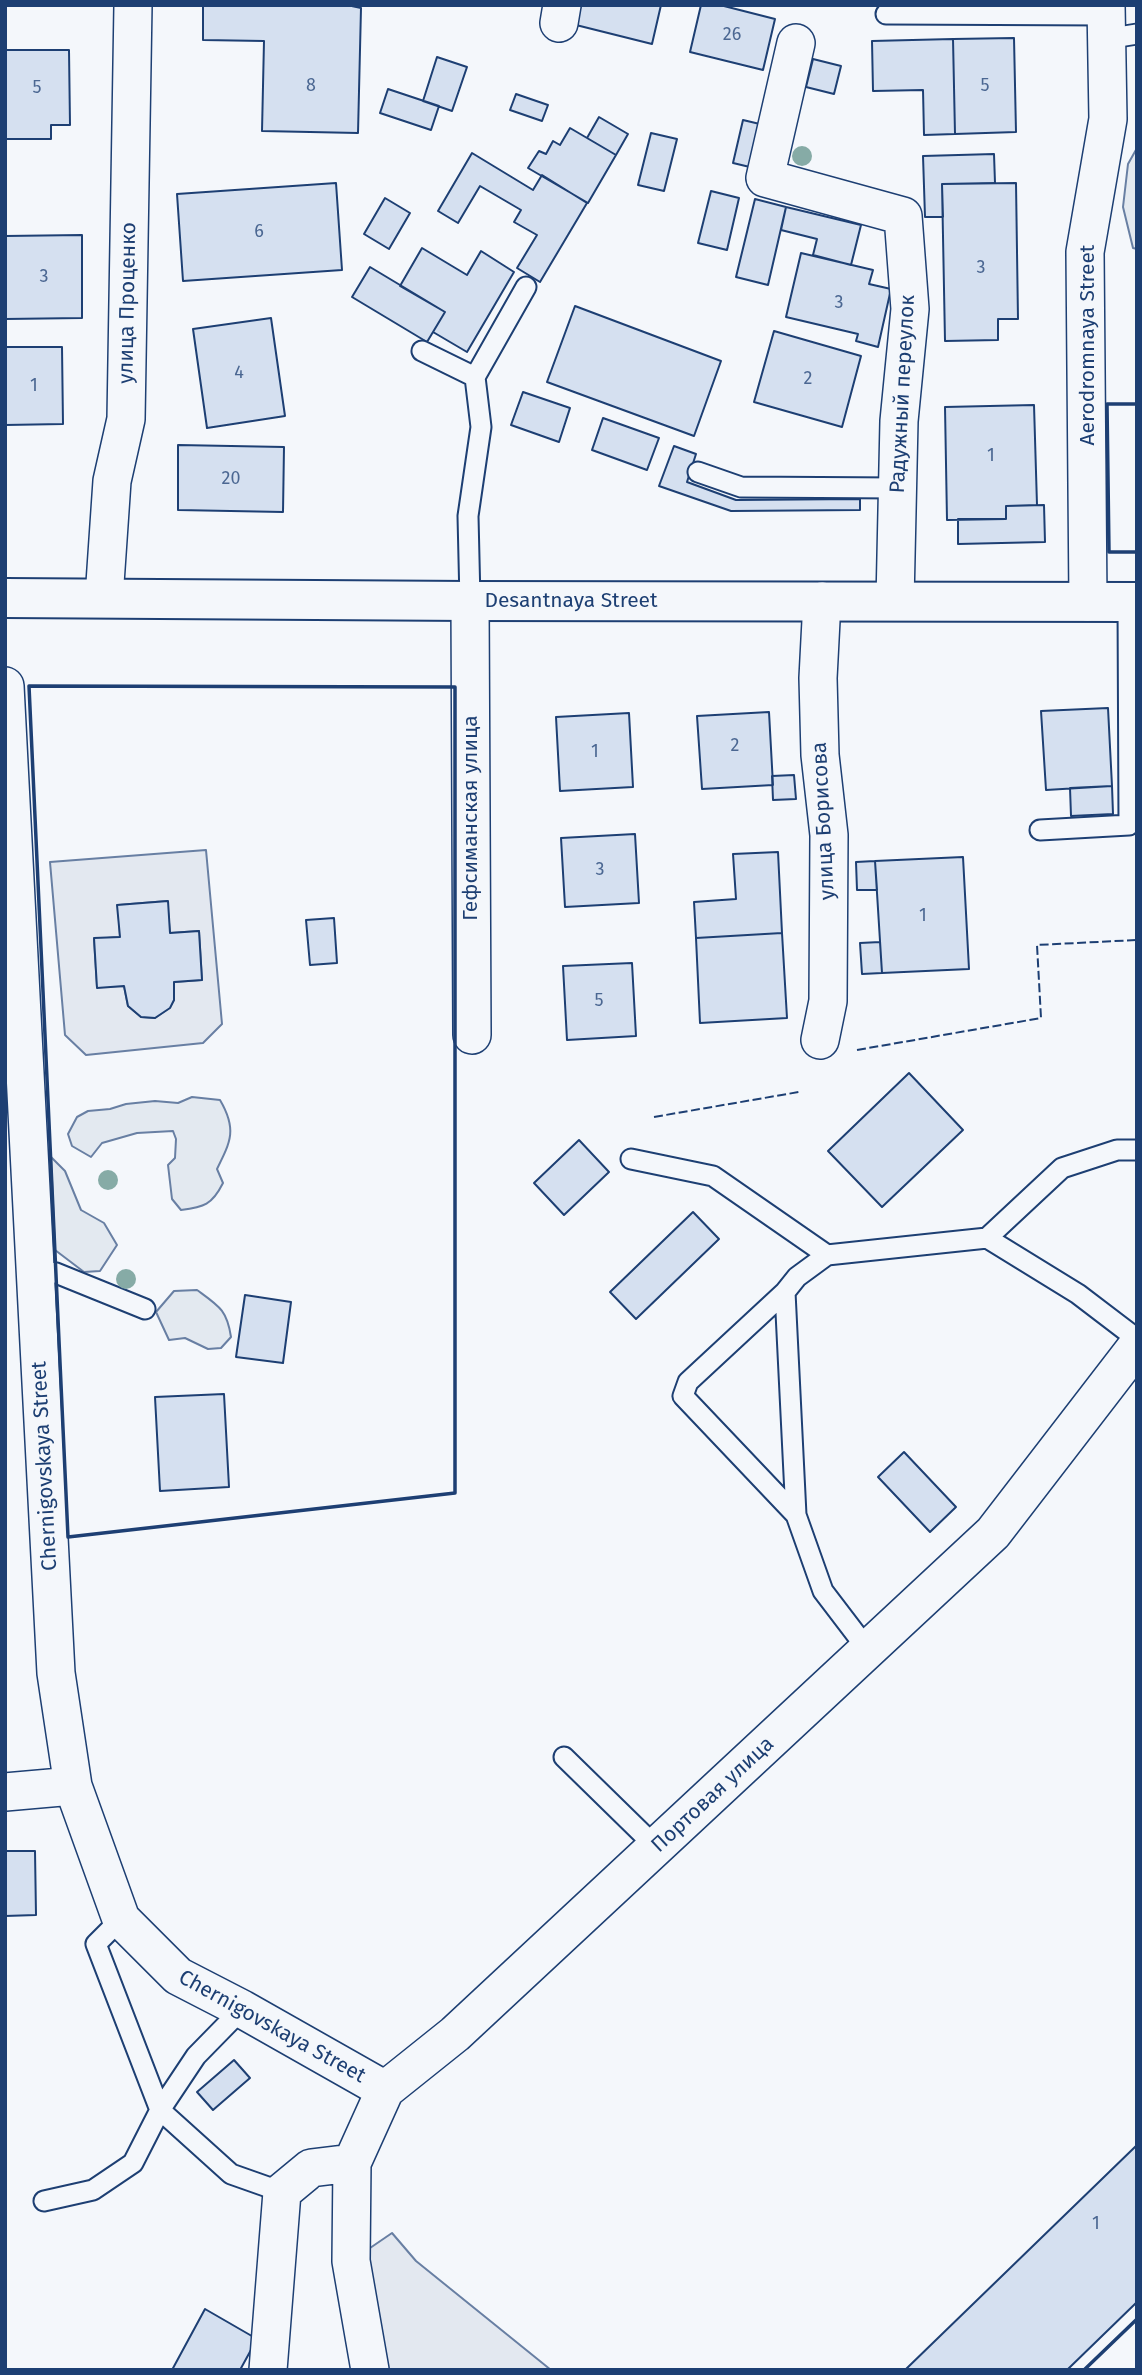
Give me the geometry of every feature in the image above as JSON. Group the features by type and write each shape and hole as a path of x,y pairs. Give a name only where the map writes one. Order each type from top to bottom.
{"street":[{"name":"улица Проценко","path":"104,598 112,481 126,419 133,5"},
{"name":"Aerodromnaya Street","path":"1088,601 1085,252 1108,119 1114,23"},
{"name":"Радужный переулок","path":"796,43 765,178 903,216 910,309 899,421 895,601"},
{"name":"Desantnaya Street","path":"5,598 1133,602"},
{"name":"Гефсиманская улица","path":"470,601 472,1035"},
{"name":"улица Борисова","path":"820,1040 828,1001 829,835 820,755 818,678 822,601"},
{"name":"Chernigovskaya Street","path":"5,686 56,1674 74,1786 121,1919 178,1976 242,2009 385,2091"},
{"name":"Портовая улица","path":"370,2370 351,2261 352,2163 385,2091 455,2034 993,1533 1137,1346"},
{"path":"5,1792 74,1786"},
{"path":"268,2370 282,2192 311,2168 352,2163"}],"lane":[{"path":"886,14 1114,23"},
{"path":"470,601 468,516 481,427 475,377 526,287"},
{"path":"422,351 475,377"},
{"path":"698,472 741,487 898,488"},
{"path":"1040,830 1129,825 1133,602"},
{"path":"796,1515 683,1396 688,1382 785,1292 797,1277 827,1255 988,1238 1062,1168 1116,1150 1137,1150"},
{"path":"631,1159 713,1177 827,1255"},
{"path":"988,1238 1078,1294 1137,1339"},
{"path":"34,1270 55,1273 145,1309"},
{"path":"785,1292 796,1515 823,1591 868,1650"},
{"path":"564,1757 656,1847"},
{"path":"121,1919 96,1944 160,2110 231,2174 282,2192"},
{"path":"44,2201 93,2190 133,2163 160,2110 196,2056 242,2009"}],"shaded area":[{"path":"1137,148 1137,249 1133,248 1123,207 1128,164"},
{"path":"206,850 222,1024 203,1043 86,1055 65,1035 50,862","holes":["167,901 170,933 199,931 202,980 174,982 174,1000 169,1008 155,1018 141,1017 128,1006 124,986 97,987 94,939 120,937 118,905"]},
{"path":"192,1097 220,1100 229,1119 229,1143 217,1169 223,1183 207,1204 181,1210 172,1199 168,1165 175,1158 176,1139 173,1131 137,1133 102,1143 91,1157 72,1146 68,1134 77,1117 88,1111 155,1101 178,1103"},
{"path":"51,1157 65,1171 81,1210 104,1223 117,1245 100,1271 84,1272 55,1250"},
{"path":"197,1290 216,1305 227,1321 231,1337 221,1348 208,1349 185,1338 169,1340 156,1312 174,1291"},
{"path":"392,2233 416,2261 551,2370 370,2370 351,2261"}],"building":[{"path":"203,5 347,5 361,8 358,133 262,131 264,41 203,40"},
{"path":"581,5 661,5 652,44 576,25"},
{"path":"701,5 720,5 775,19 763,70 690,52"},
{"path":"1014,38 1016,132 955,134 953,39"},
{"path":"953,39 955,134 924,135 923,90 873,91 872,41"},
{"path":"5,50 69,50 70,125 51,125 51,139 6,139"},
{"path":"437,57 467,67 452,111 423,101"},
{"path":"813,59 841,66 834,94 806,87"},
{"path":"388,89 439,106 431,130 380,113"},
{"path":"516,94 548,105 542,121 510,110"},
{"path":"599,117 628,134 616,155 587,138"},
{"path":"743,120 764,125 754,168 733,163"},
{"path":"570,128 616,155 588,203 528,168 539,151 546,154 553,141 560,145"},
{"path":"651,133 677,139 664,191 638,185"},
{"path":"472,153 533,190 542,175 587,203 540,282 517,268 537,235 514,222 521,210 480,186 458,223 438,211"},
{"path":"994,154 995,183 942,184 943,217 925,217 923,156"},
{"path":"336,183 342,270 183,281 177,194"},
{"path":"1016,183 1018,319 998,319 998,340 945,341 942,184"},
{"path":"711,191 739,198 727,250 698,243"},
{"path":"385,198 410,213 389,249 364,234"},
{"path":"755,199 786,207 768,285 736,277"},
{"path":"786,207 861,225 851,265 813,255 817,239 781,230"},
{"path":"82,235 82,318 5,319 5,236"},
{"path":"422,248 467,275 481,251 514,272 467,352 433,332 445,312 400,286"},
{"path":"801,253 873,270 869,284 891,289 878,347 856,341 858,334 786,317"},
{"path":"370,267 445,312 427,342 352,297"},
{"path":"575,306 721,361 694,436 547,382"},
{"path":"271,318 285,416 207,428 193,329"},
{"path":"774,331 861,356 842,427 754,402"},
{"path":"5,347 62,347 63,424 5,425"},
{"path":"523,392 570,408 559,442 511,425"},
{"path":"1034,405 1037,505 1006,506 1006,519 947,520 945,407"},
{"path":"603,418 659,438 647,470 592,450"},
{"path":"178,445 284,447 283,512 178,510"},
{"path":"674,446 696,454 687,482 736,500 860,499 860,510 731,511 659,486"},
{"path":"1044,505 1045,542 958,544 958,519 1006,519 1006,506"},
{"path":"1108,708 1112,786 1046,790 1041,711"},
{"path":"769,712 773,785 702,789 697,716"},
{"path":"629,713 633,787 560,791 556,717"},
{"path":"794,775 796,799 773,800 772,776"},
{"path":"1112,786 1113,814 1071,816 1070,788"},
{"path":"635,834 639,903 565,907 561,838"},
{"path":"778,852 782,933 696,938 694,902 736,899 733,854"},
{"path":"963,857 969,969 882,973 875,861"},
{"path":"875,861 877,890 857,890 856,862"},
{"path":"168,901 170,933 199,931 202,980 174,982 174,1000 170,1008 155,1018 141,1017 128,1006 124,986 97,988 94,938 120,937 117,905"},
{"path":"334,918 337,963 310,965 306,920"},
{"path":"782,933 787,1018 700,1023 696,938"},
{"path":"880,942 882,973 862,974 860,943"},
{"path":"632,963 636,1036 567,1040 563,966"},
{"path":"909,1073 963,1130 882,1207 828,1151"},
{"path":"579,1140 609,1172 564,1215 534,1183"},
{"path":"693,1212 719,1239 636,1319 610,1292"},
{"path":"245,1295 291,1302 283,1363 236,1357"},
{"path":"224,1394 229,1487 160,1491 155,1397"},
{"path":"904,1452 956,1507 930,1532 878,1477"},
{"path":"5,1851 35,1851 36,1915 5,1916"},
{"path":"234,2060 250,2078 213,2110 197,2092"},
{"path":"1137,2145 1137,2302 1067,2370 905,2370"},
{"path":"205,2309 257,2339 240,2370 172,2370"}],"fence":[{"path":"857,1050 1041,1018 1037,945 1137,940"},
{"path":"654,1117 799,1092"}],"wall":[{"path":"1137,404 1107,404 1109,552 1137,552"},
{"path":"29,686 455,687 455,1493 68,1537 29,686"},
{"path":"1084,2370 1137,2319"}]}
